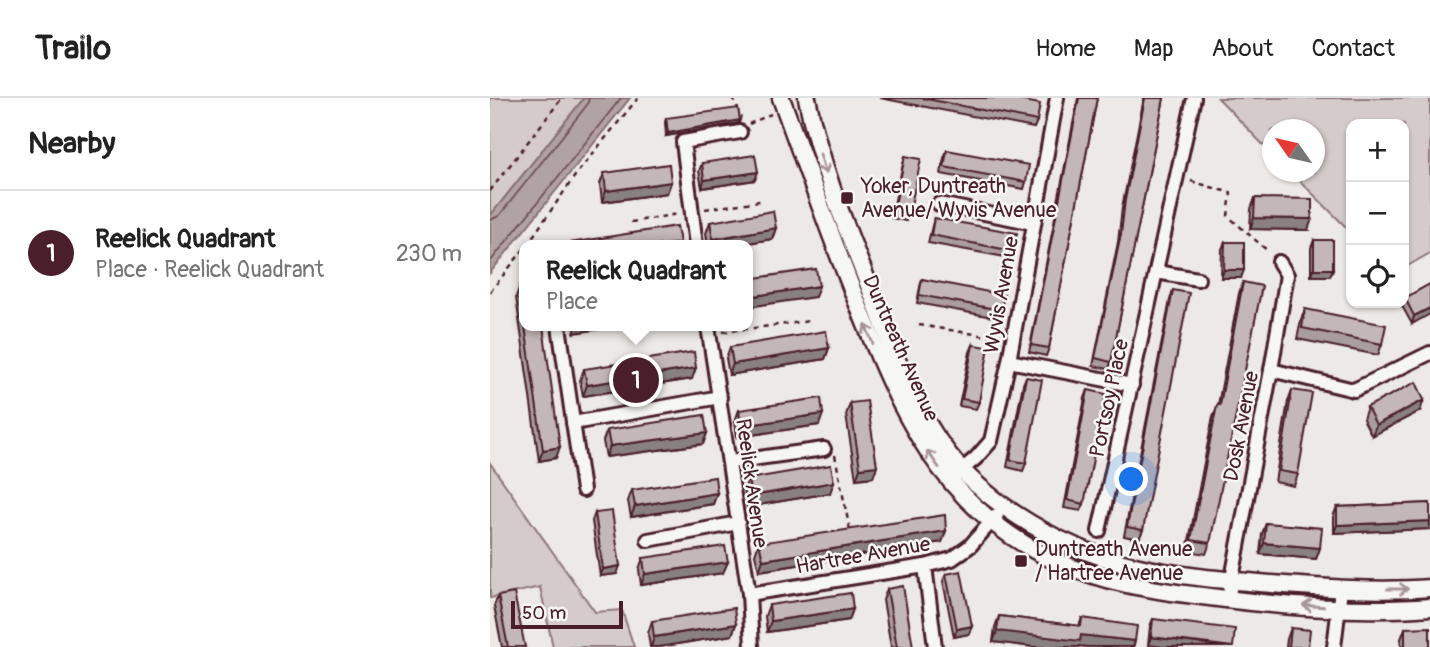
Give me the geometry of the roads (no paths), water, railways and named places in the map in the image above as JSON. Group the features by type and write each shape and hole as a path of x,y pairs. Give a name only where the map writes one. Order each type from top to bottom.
{"street":[{"name":"Duntreath Avenue","path":"781,98 885,374 914,432 949,481 992,522 1046,556 1092,575 1137,587 1228,600 1339,608 1430,607"},
{"name":"Duntreath Avenue","path":"807,98 825,172 900,366 928,423 948,454 1002,506 1062,543 1100,558 1144,569 1231,580 1341,589 1430,588"},
{"name":"Wyvis Avenue","path":"949,481 991,441 1009,361 1057,98"},
{"name":"Portsoy Place","path":"1099,531 1194,98"},
{"path":"695,240 683,142 745,127"},
{"path":"939,204 1034,223"},
{"name":"Dosk Avenue","path":"1228,600 1287,275 1279,262"},
{"path":"1156,272 1198,279"},
{"path":"560,331 583,490"},
{"name":"Reelick Avenue","path":"709,331 750,594 752,647"},
{"path":"1271,370 1354,390 1430,354"},
{"path":"1009,361 1132,385"},
{"path":"573,423 720,397"},
{"path":"730,462 824,449"},
{"name":"Hartree Avenue","path":"750,594 925,566 952,559 970,546 992,522 1002,506"},
{"path":"648,541 738,523"},
{"path":"925,566 935,647"},
{"path":"1335,647 1341,589"}],"water":[{"path":"584,98 630,98 490,273 490,216"}],"place":[{"name":"Yoker, Duntreath Avenue/ Wyvis Avenue","path":"847,198"},
{"name":"Reelick Quadrant","path":"636,380"},
{"name":"Duntreath Avenue / Hartree Avenue","path":"1021,561"}]}
